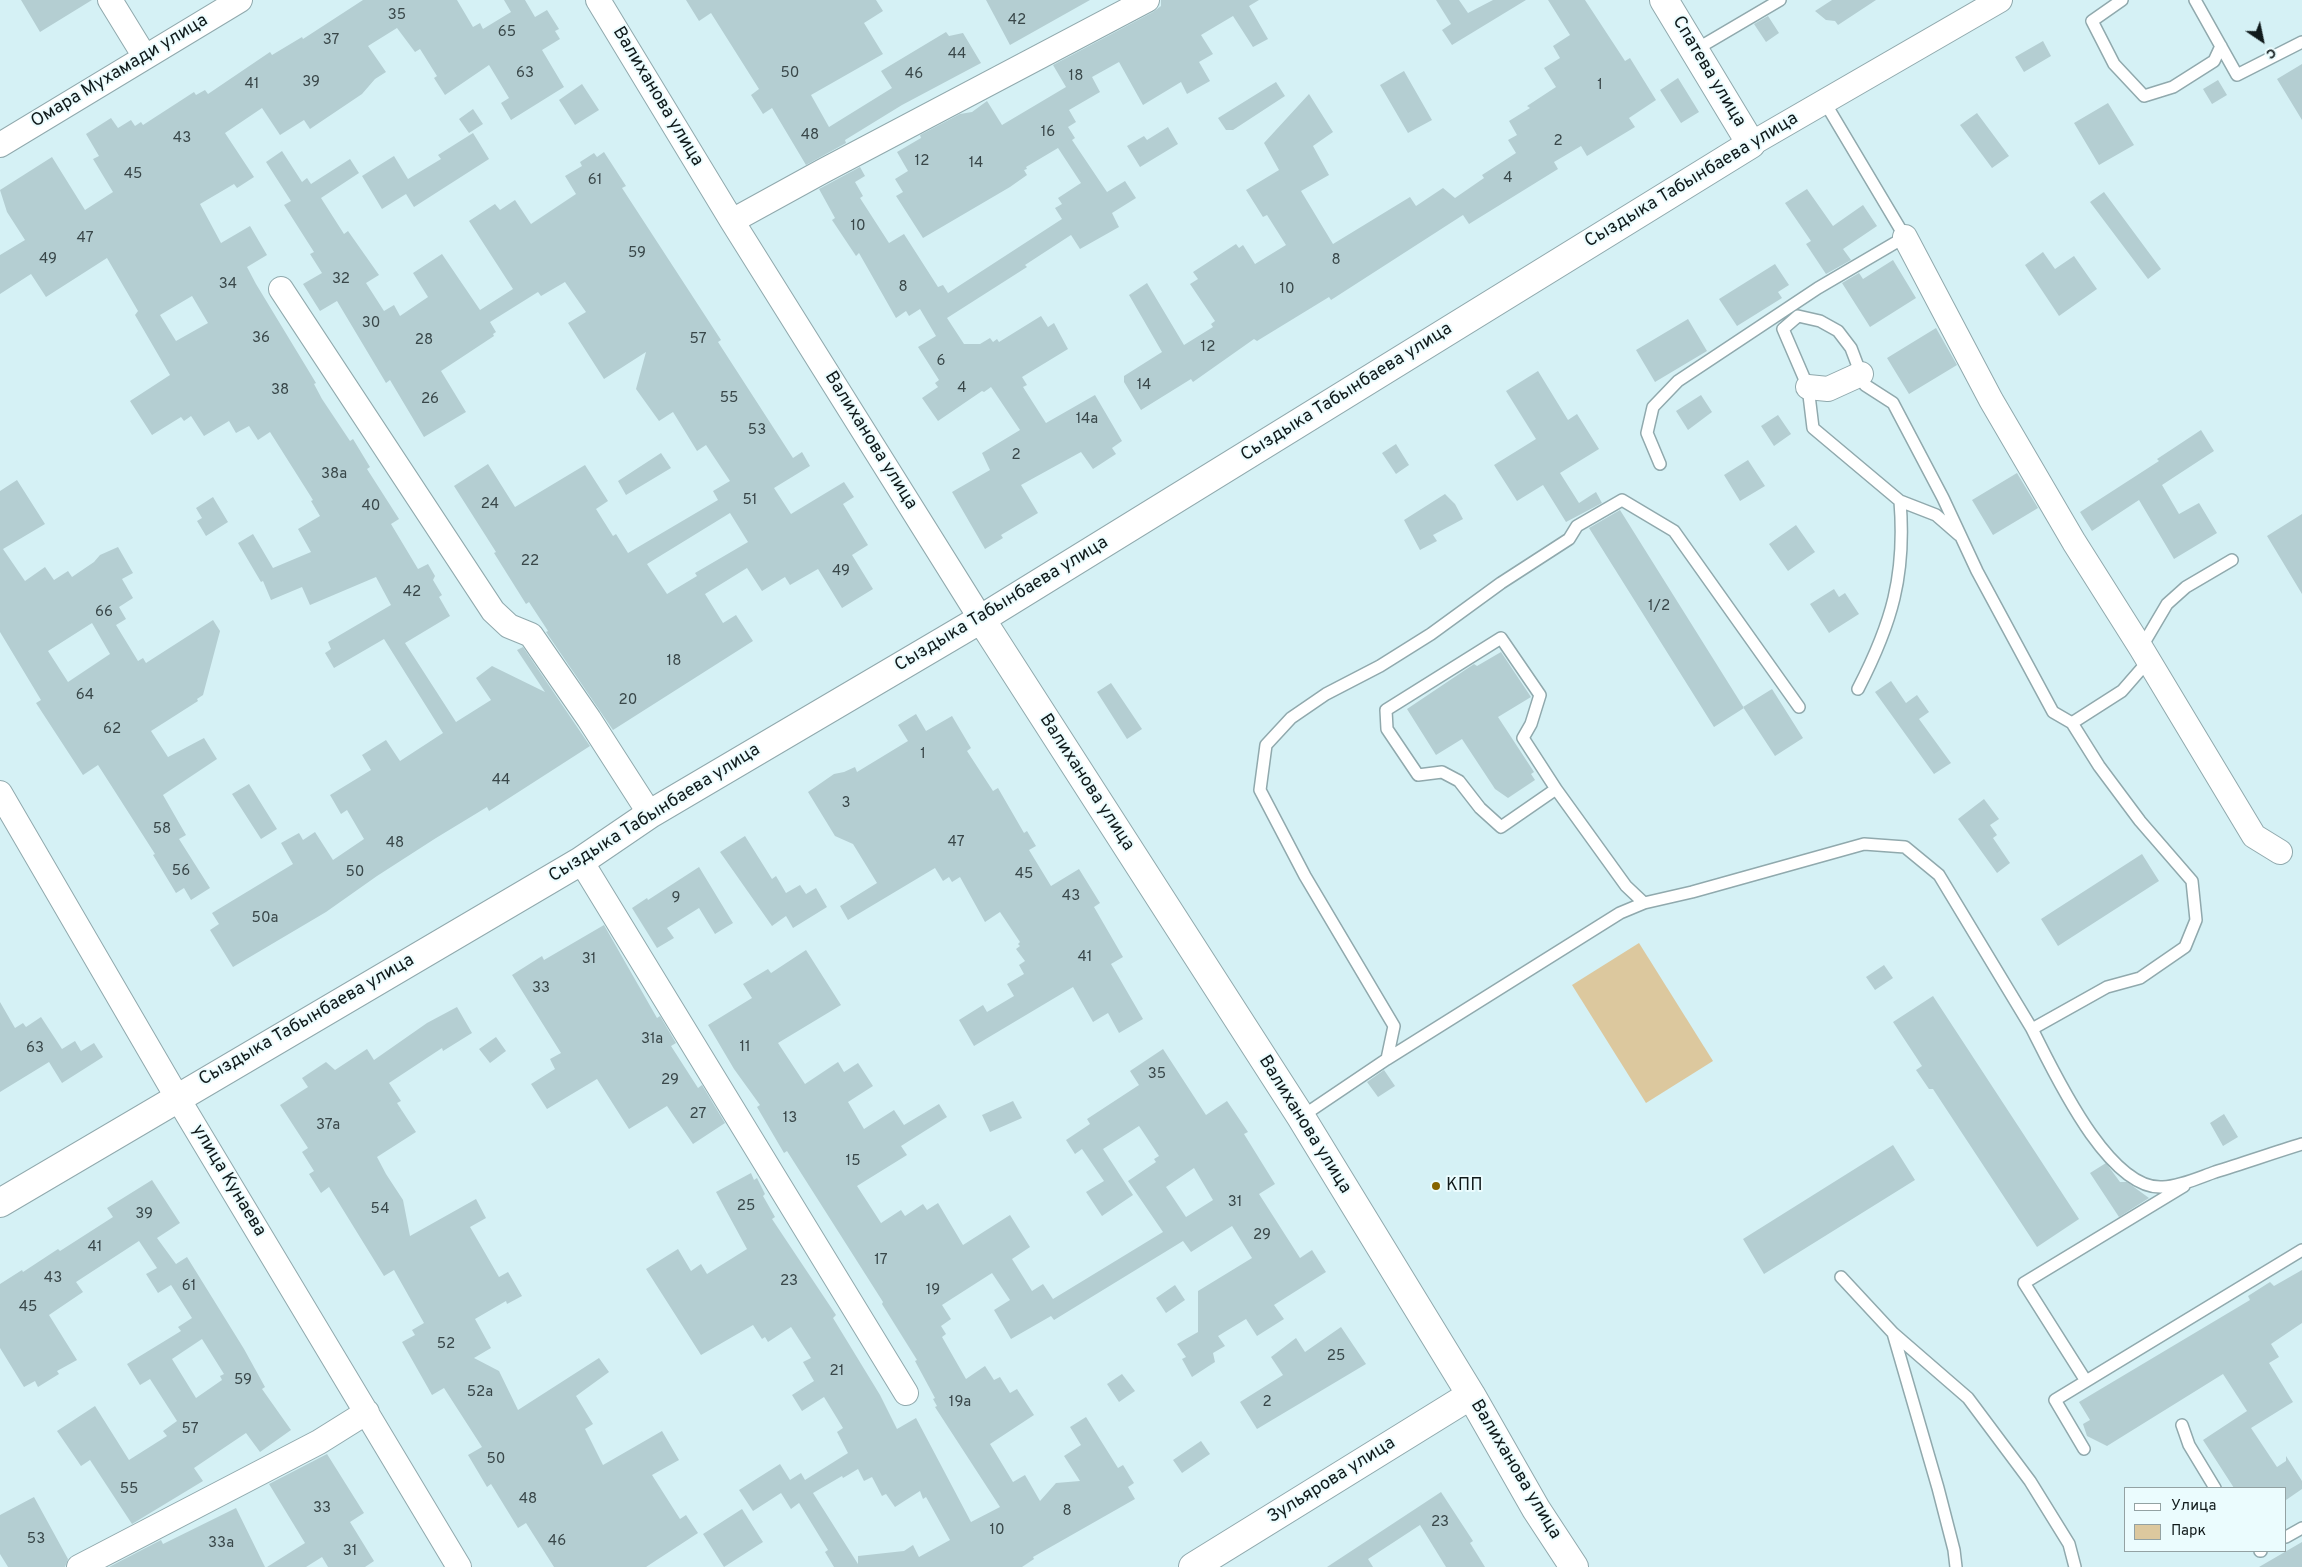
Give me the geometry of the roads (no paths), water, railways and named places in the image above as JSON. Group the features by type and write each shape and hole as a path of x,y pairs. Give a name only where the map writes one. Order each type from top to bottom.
{"street":[{"path":"110,0 145,57"},
{"name":"Омара Мухамади улица","path":"0,145 240,0"},
{"name":"Валиханова улица","path":"598,0 732,221 981,619 1300,1117 1471,1395 1536,1510 1574,1567"},
{"path":"732,221 1147,0"},
{"name":"Спатева улица","path":"1664,0 1751,144"},
{"name":"Сыздыка Табынбаева улица","path":"0,1203 177,1097 581,861 650,814 981,619 1751,144 2000,0"},
{"path":"1905,237 1991,400 2074,542 2145,654 2254,836 2280,852"},
{"path":"281,289 493,610 509,626 531,635 589,719 650,814"},
{"path":"1808,387 1828,389 1861,374"},
{"name":"улица Кунаева","path":"0,793 177,1097 459,1567"},
{"path":"581,861 906,1393"},
{"name":"Зульярова улица","path":"1192,1567 1471,1395"},
{"path":"79,1567 319,1442 367,1412"}],"lane":[{"path":"1695,50 1780,0"},
{"path":"2122,0 2092,21 2114,64 2144,96 2173,87 2214,61 2221,46"},
{"path":"2195,0 2237,75 2302,42"},
{"path":"1660,464 1647,433 1654,407 1678,381 1786,309 1905,237 1824,101"},
{"path":"1786,309 1798,316 1820,321 1838,331 1851,348 1865,385 1893,403 2053,712 2072,723 2098,766 2140,821 2192,881 2196,920 2185,947 2140,978 2107,987 2032,1029"},
{"path":"1783,329 1798,316"},
{"path":"1774,317 1783,329 1808,387 1814,428 1900,501 1936,515 1960,535"},
{"path":"1386,1059 1394,1026 1306,876 1260,790 1266,745 1291,718 1326,694 1380,666 1431,634 1501,583 1569,538 1577,526 1622,500 1674,531 1798,707"},
{"path":"1858,689 1879,648 1892,608 1901,571 1903,535 1900,501"},
{"path":"2072,723 2122,691 2145,654 2167,604 2186,587 2232,560"},
{"path":"1556,789 1501,827 1480,808 1459,781 1442,772 1418,774 1387,729 1386,710 1501,638 1540,695 1531,724 1523,738 1556,789 1626,886 1644,903"},
{"path":"1300,1117 1386,1059 1620,913 1644,903 1692,892 1864,844 1905,847 1940,875 2032,1029 2067,1096 2108,1158 2134,1179 2162,1187 2194,1180 2302,1144"},
{"path":"2086,1381 2024,1283 2194,1180"},
{"path":"2084,1449 2055,1400 2302,1250"},
{"path":"1841,1277 1893,1333 1968,1398 2035,1489 2069,1544 2075,1567"},
{"path":"1893,1333 1952,1541 1956,1567"},
{"path":"2182,1425 2189,1445 2214,1487"},
{"path":"2287,1536 2302,1528"}],"place":[{"name":"КПП","path":"1436,1186"}]}
